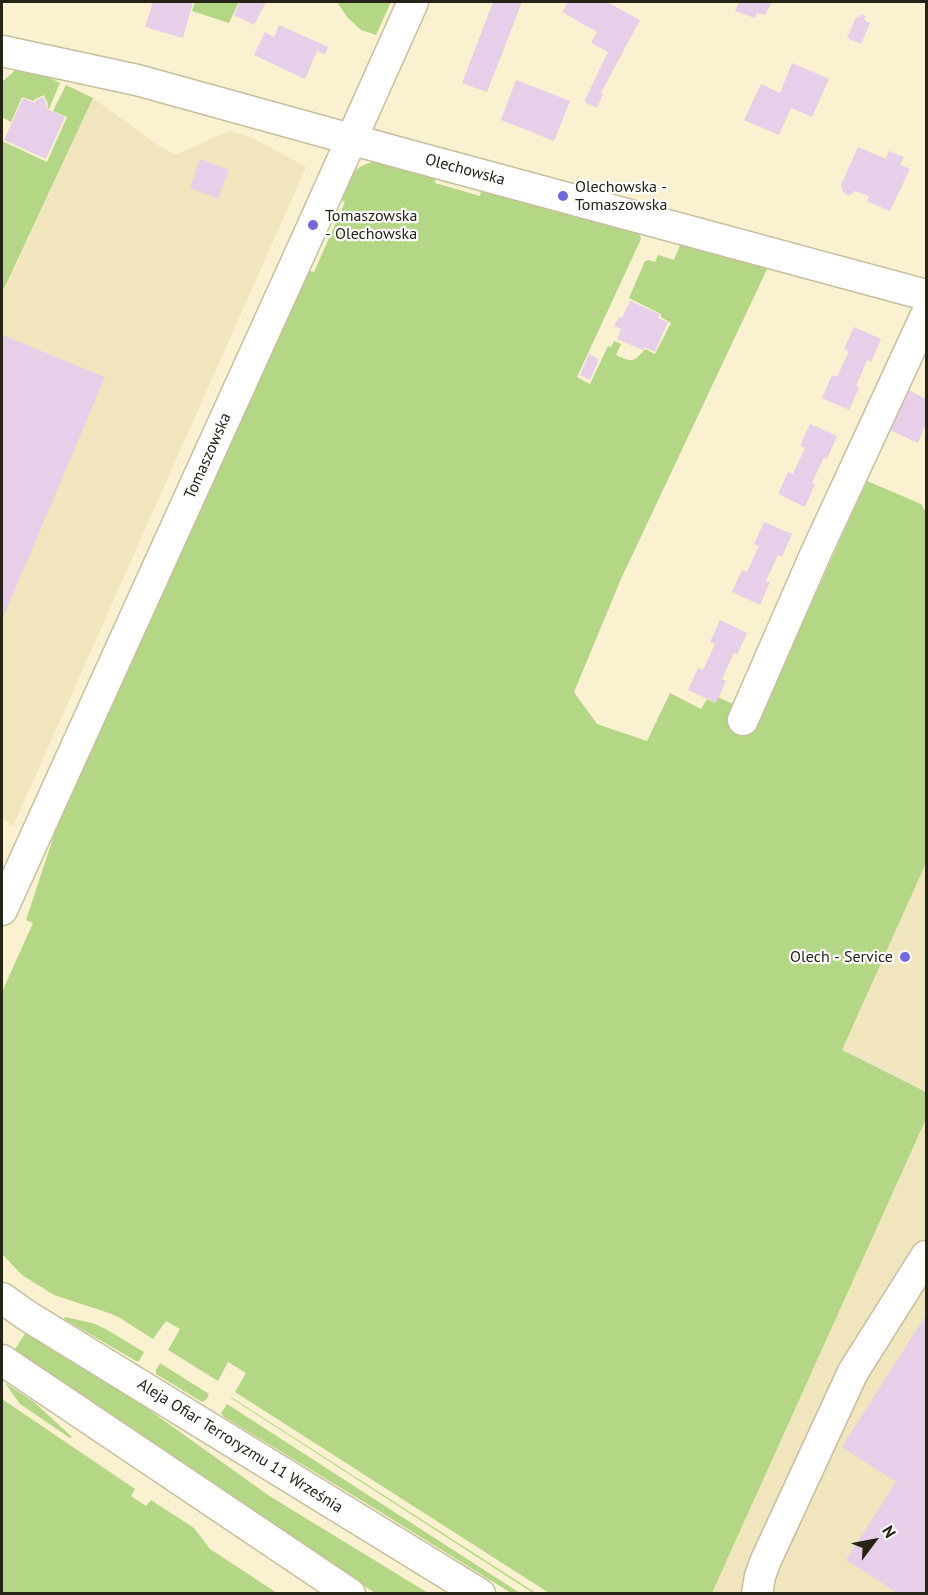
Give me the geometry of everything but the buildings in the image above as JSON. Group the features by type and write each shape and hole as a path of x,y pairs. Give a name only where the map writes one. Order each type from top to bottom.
{"street":[{"name":"Tomaszowska","path":"2,910 413,2"},
{"name":"Olechowska","path":"2,51 137,80 927,295"},
{"path":"743,720 927,315"},
{"path":"757,1593 766,1560 853,1372 927,1256"},
{"name":"Aleja Ofiar Terroryzmu 11 Września","path":"2,1298 26,1315 480,1593"},
{"path":"2,1360 350,1593"}],"shaded area":[{"path":"93,98 175,155 229,131 251,137 306,167 13,826 2,818 2,288 5,289"},
{"name":"Olech - Service","path":"926,863 926,1092 841,1051"},
{"path":"926,1119 926,1593 712,1593"}],"green space":[{"path":"195,2 239,2 229,23 192,11"},
{"path":"337,2 391,2 376,35 361,30 347,17"},
{"path":"19,67 37,71 60,83 49,109 44,95 34,101 22,97 11,122 2,117 2,85 3,81"},
{"path":"66,85 93,98 4,289 2,288 2,141 47,162 67,117 53,111"},
{"path":"378,161 436,177 435,183 480,196 481,190 638,230 641,239 577,377 590,384 608,346 611,347 614,341 621,344 616,355 626,359 635,359 645,349 655,354 671,323 661,317 661,314 629,298 645,261 655,262 658,255 674,260 682,240 769,265 621,579 574,692 597,724 647,741 670,693 701,709 707,699 715,703 718,697 735,705 729,720 754,730 867,481 921,504 926,512 926,863 842,1050 926,1092 926,1119 712,1593 549,1593 235,1392 246,1373 228,1362 218,1381 168,1350 180,1329 166,1321 153,1339 109,1313 54,1295 22,1275 2,1254 2,992 33,923 26,920 61,814 307,270 314,272 345,202 339,199 357,169"},
{"path":"65,1317 104,1328 144,1352 139,1361 136,1361 64,1319"},
{"path":"27,1331 120,1389 268,1495 428,1593 375,1593 13,1352"},
{"path":"160,1363 209,1394 206,1400 202,1402 156,1374"},
{"path":"5,1383 34,1402 72,1437 70,1438 20,1404"},
{"path":"231,1397 536,1593 533,1593"},
{"path":"2,1399 135,1489 131,1496 146,1506 151,1500 194,1528 210,1549 277,1593 2,1593"},
{"path":"227,1404 520,1593 511,1593 224,1417 221,1413"}],"place":[{"name":"Olechowska - Tomaszowska","path":"563,196"},
{"name":"Tomaszowska - Olechowska","path":"313,225"},
{"name":"Olech - Service","path":"905,957"}]}
